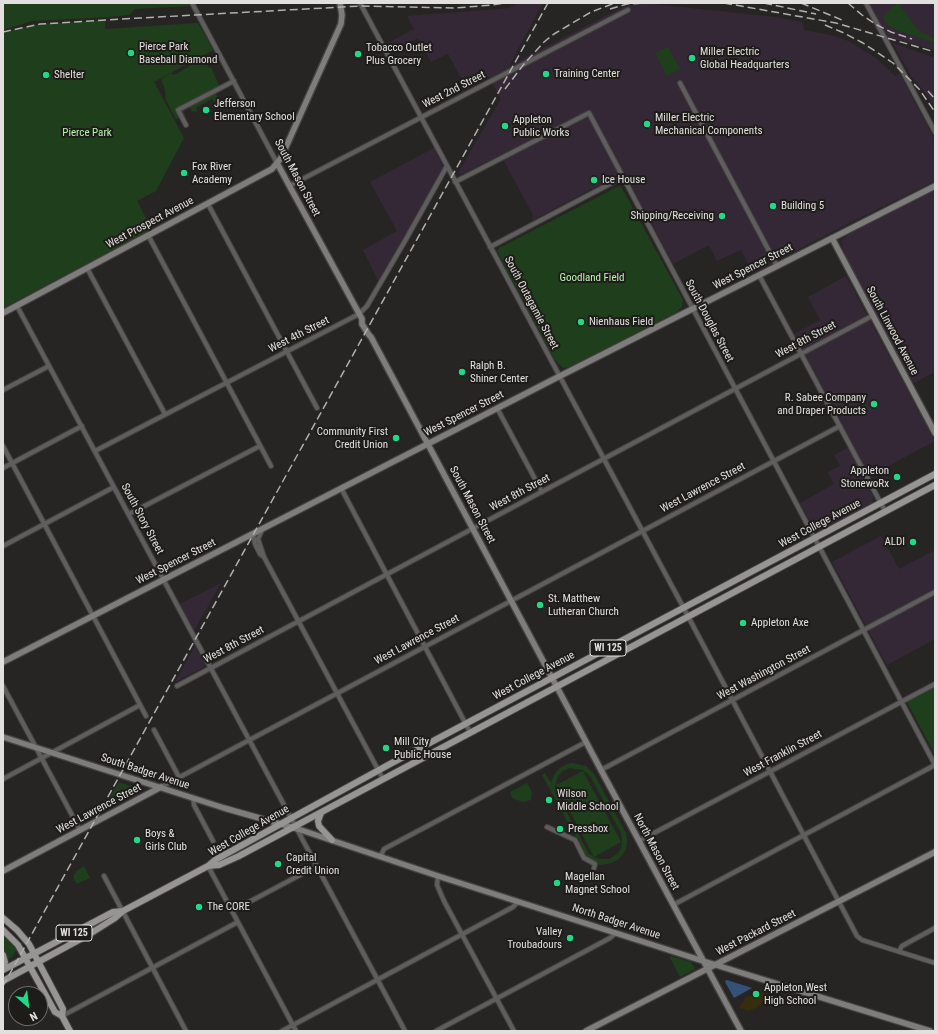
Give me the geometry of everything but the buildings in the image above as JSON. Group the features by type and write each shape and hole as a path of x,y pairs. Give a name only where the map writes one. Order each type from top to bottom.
{"main road":[{"name":"West Prospect Avenue","path":"3,313 269,171 281,158 341,24 342,16 340,3"},
{"name":"South Mason Street","path":"277,163 360,317 366,322 372,333 372,337 427,444 554,682"},
{"name":"West Spencer Street","path":"3,662 560,376 935,186"},
{"name":"South Linwood Avenue","path":"832,238 935,433"},
{"name":"West College Avenue","path":"208,866 219,865 239,856 321,814 470,732 554,682 686,612 815,538 935,474"},
{"name":"West College Avenue","path":"3,981 88,935 115,918 123,911 466,724 554,682 686,612 819,546 935,485"},
{"path":"903,502 912,491 912,486"},
{"name":"North Mason Street","path":"554,682 741,1031"},
{"name":"South Badger Avenue","path":"3,737 193,798 296,827"},
{"name":"West Lawrence Street","path":"3,871 161,787"},
{"path":"321,814 318,821 319,826 332,840"},
{"name":"North Badger Avenue","path":"296,827 518,902 930,1031"},
{"name":"West Packard Street","path":"586,1031 935,852"},
{"name":"West College Avenue","path":"3,968 113,912 123,911"},
{"path":"3,918 24,937 34,953 63,1009 62,1016"},
{"path":"3,930 18,945 26,957 55,1012 62,1016 70,1031"},
{"path":"3,954 5,962 3,968"}],"street":[{"name":"South Mason Street","path":"192,3 277,163"},
{"name":"South Outagamie Street","path":"360,3 686,612 856,934 862,940 899,951"},
{"path":"866,3 935,132"},
{"name":"West 2nd Street","path":"289,186 628,10"},
{"path":"186,125 178,110 234,81"},
{"path":"680,83 776,266"},
{"name":"South Douglas Street","path":"455,182 589,113 935,765"},
{"name":"West 4th Street","path":"94,451 286,351 360,317 447,166"},
{"path":"490,247 623,177"},
{"path":"208,204 317,408"},
{"path":"148,235 271,466"},
{"path":"87,268 165,414"},
{"path":"759,275 885,511"},
{"name":"South Story Street","path":"17,306 405,1031"},
{"name":"West 8th Street","path":"177,686 872,316"},
{"path":"3,390 49,366"},
{"path":"498,408 542,492"},
{"path":"3,468 82,426"},
{"name":"West Lawrence Street","path":"161,787 840,426"},
{"path":"3,446 146,716"},
{"path":"129,514 260,446"},
{"path":"3,546 114,487"},
{"path":"341,488 470,732"},
{"path":"263,529 258,539 264,557 383,779"},
{"path":"253,534 255,544 260,554 264,557"},
{"name":"West Washington Street","path":"601,770 935,592"},
{"name":"West Franklin Street","path":"639,841 935,684"},
{"path":"3,686 80,830"},
{"path":"3,779 140,705"},
{"path":"154,730 179,777"},
{"path":"380,856 384,849 586,742"},
{"path":"673,905 935,765"},
{"path":"193,798 194,805 213,841"},
{"path":"547,827 574,840 584,858 595,864 594,868"},
{"path":"208,866 296,1031"},
{"path":"232,911 317,866"},
{"path":"104,876 186,1031"},
{"path":"438,876 436,882 439,890 514,1031"},
{"path":"282,1031 513,907 518,902"},
{"path":"62,1016 238,922"},
{"path":"935,928 902,946 899,951 935,963"},
{"path":"436,1031 617,933"}],"shaded area":[{"path":"519,3 543,3 509,66 619,9 636,4 652,4 776,17 802,22 804,30 834,36 848,41 876,58 895,76 900,74 935,140 935,181 847,224 753,273 741,250 717,261 709,245 673,264 624,172 533,220 533,215 500,155 460,175 459,171 501,99 489,77 467,89 448,54 431,62 418,38 390,53 386,44 414,29 407,16 501,9 509,8"},
{"path":"862,3 935,3 935,50 883,36"},
{"path":"893,43 935,58 935,108 928,96 911,76"},
{"path":"434,148 444,169 379,282 363,250 397,231 370,182"},
{"path":"935,190 935,372 914,383 846,258 841,241 849,234"},
{"path":"846,276 935,441 864,479 873,497 873,503 817,532 800,503 834,484 828,472 840,466 834,455 853,445 794,334 820,320 808,297"},
{"path":"881,536 899,569 935,550 935,639 887,665 832,562"},
{"path":"221,583 194,631 180,604"},
{"path":"195,646 204,663 204,667 175,682"}],"green space":[{"path":"3,3 188,3 189,6 135,9 129,15 109,17 32,21 3,30"},
{"path":"898,3 919,31 935,39 935,43 894,29 886,24 883,17 893,6"},
{"name":"Pierce Park","path":"105,20 105,29 198,23 213,50 154,82 184,138 156,191 137,201 152,229 3,308 3,32 40,24"},
{"path":"668,47 680,69 667,76 655,53"},
{"path":"204,58 209,68 211,67 221,90 216,93 218,101 214,102 212,99 196,108 197,111 195,113 194,111 192,112 189,107 183,110 185,114 176,119 165,98 164,87 161,79 171,73 174,75"},
{"name":"Goodland Field","path":"620,186 683,300 682,307 677,312 569,367 563,368 555,360 497,251 499,248"},
{"path":"935,687 935,755 907,702"},
{"path":"573,763 586,766 594,774 626,833 626,850 619,859 611,863 602,865 597,864 586,856 542,775 545,773 551,783 554,775 560,768 567,764","holes":["569,768 583,770 590,776 621,833 621,849 617,854 609,859 599,859 589,854 557,794 555,786 558,776 563,771"]},
{"path":"583,771 621,842 594,857 556,785"},
{"path":"119,782 141,790 102,811"},
{"path":"527,783 532,792 531,800 523,802 514,799 511,796 510,792"},
{"path":"84,866 90,878 77,884 74,879 74,875 76,871"},
{"path":"3,935 17,949 12,957 7,960 3,948"},
{"path":"671,956 691,962 695,969 680,977 670,958"}],"sand":[{"path":"767,989 765,999 758,1007 749,1011 739,1008 746,997 751,996 754,992"}],"water":[{"path":"726,980 752,988 734,998 725,982"}],"railway":[{"path":"3,32 40,24 140,18 361,6 455,8 504,3"},
{"path":"3,986 548,3"},
{"path":"505,89 524,64 544,42 554,34 591,12 615,3"},
{"path":"610,9 627,4 645,3"},
{"path":"724,3 836,23 935,52"},
{"path":"764,3 816,14"},
{"path":"801,3 842,20"},
{"path":"848,3 877,25 891,32 912,39"},
{"path":"825,25 863,43 893,63 919,89 935,112"},
{"path":"928,91 934,98"}],"place":[{"name":"Pierce Park Baseball Diamond","path":"131,53"},
{"name":"Tobacco Outlet Plus Grocery","path":"358,54"},
{"name":"Miller Electric Global Headquarters","path":"692,58"},
{"name":"Training Center","path":"546,74"},
{"name":"Shelter","path":"46,75"},
{"name":"Jefferson Elementary School","path":"206,110"},
{"name":"Miller Electric Mechanical Components","path":"647,124"},
{"name":"Appleton Public Works","path":"505,126"},
{"name":"Fox River Academy","path":"184,173"},
{"name":"Ice House","path":"594,180"},
{"name":"Building 5","path":"773,206"},
{"name":"Shipping/Receiving","path":"722,216"},
{"name":"Nienhaus Field","path":"581,322"},
{"name":"Ralph B. Shiner Center","path":"462,372"},
{"name":"R. Sabee Company and Draper Products","path":"874,404"},
{"name":"Community First Credit Union","path":"396,438"},
{"name":"Appleton StonewoRx","path":"897,477"},
{"name":"ALDI","path":"913,542"},
{"name":"St. Matthew Lutheran Church","path":"540,605"},
{"name":"Appleton Axe","path":"743,623"},
{"name":"Mill City Public House","path":"386,748"},
{"name":"Wilson Middle School","path":"549,800"},
{"name":"Pressbox","path":"560,829"},
{"name":"Boys & Girls Club","path":"137,840"},
{"name":"Capital Credit Union","path":"278,864"},
{"name":"Magellan Magnet School","path":"557,883"},
{"name":"The CORE","path":"199,907"},
{"name":"Valley Troubadours","path":"570,938"},
{"name":"Appleton West High School","path":"756,994"}]}
